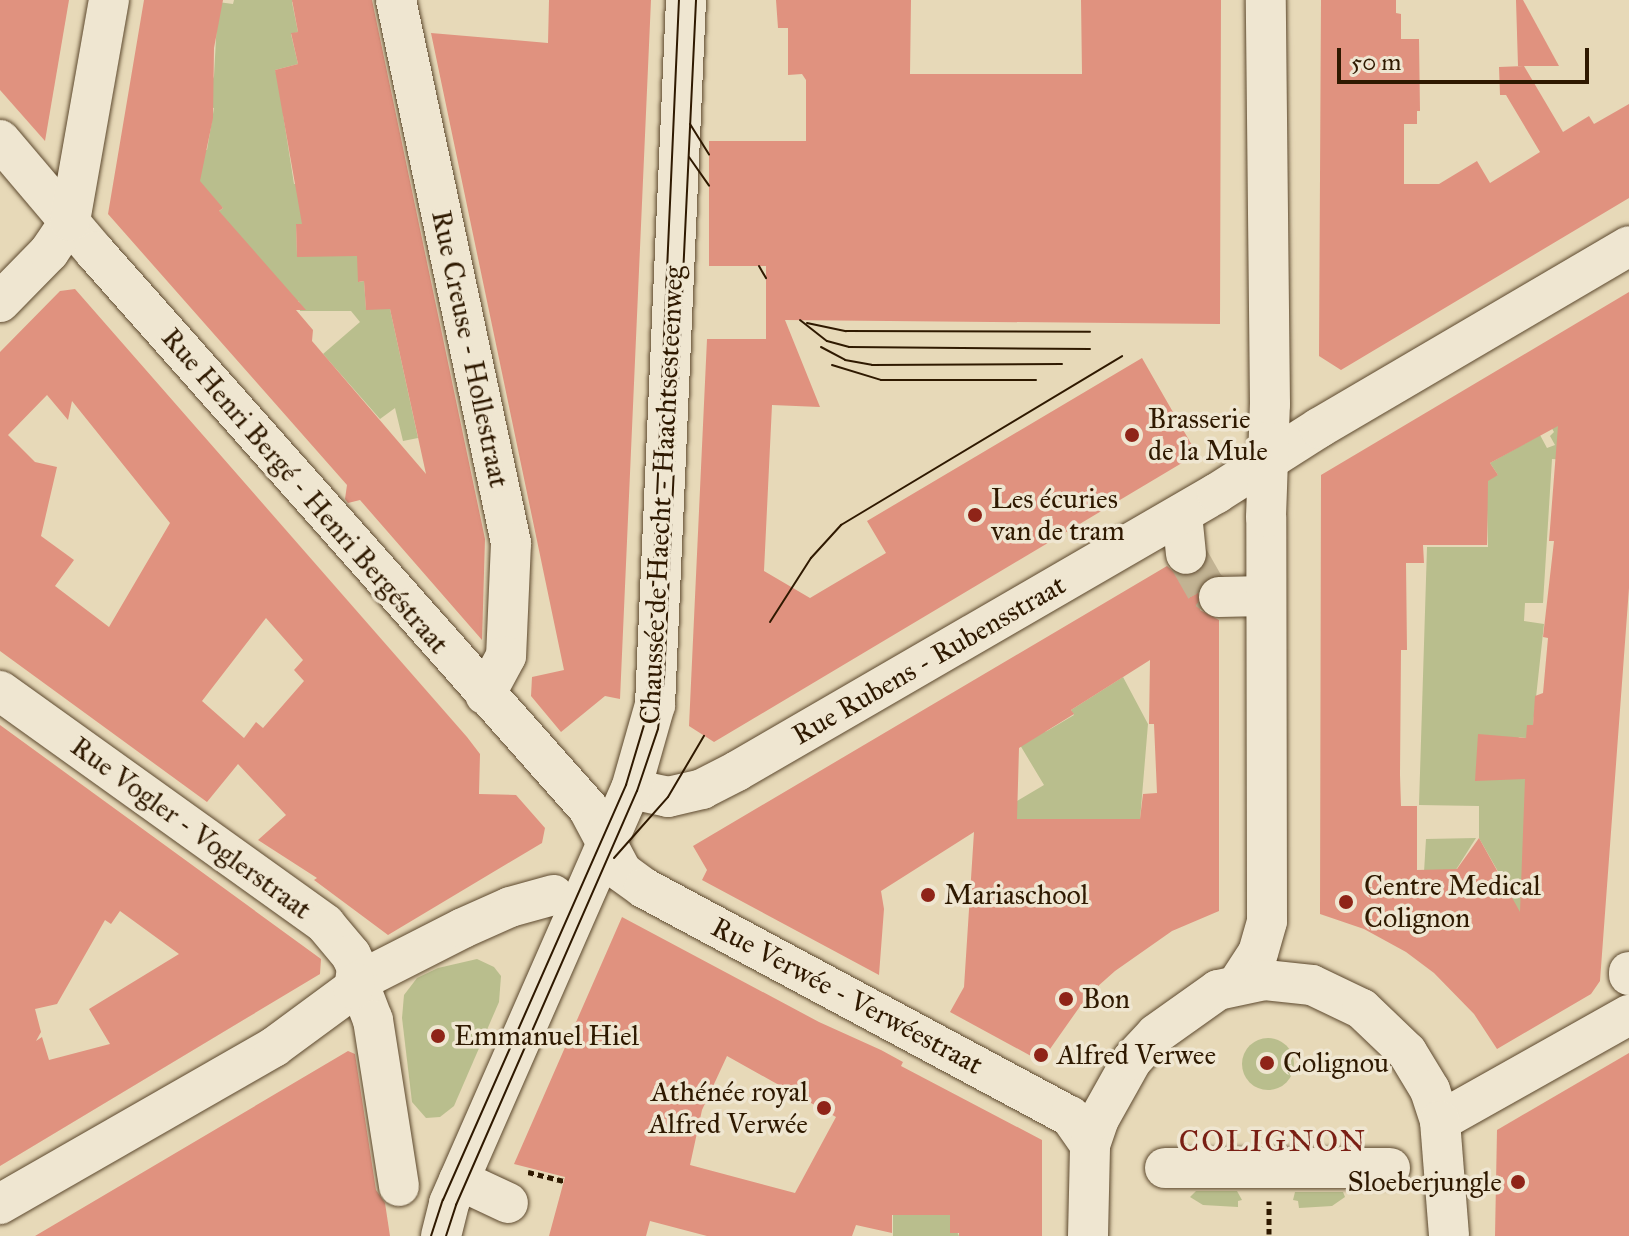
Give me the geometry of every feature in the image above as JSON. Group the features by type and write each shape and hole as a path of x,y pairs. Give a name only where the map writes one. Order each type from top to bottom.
{"street":[{"path":"0,302 49,252 70,221 109,0"},
{"name":"Rue Creuse - Hollestraat","path":"396,0 511,543 506,656 485,695"},
{"name":"Chaussée de Haecht - Haachtsesteenweg","path":"441,1236 459,1180 631,789 650,732 657,680 686,0"},
{"path":"1237,985 1258,953 1267,921 1266,0"},
{"name":"Rue Henri Bergé - Henri Bergéstraat","path":"0,140 485,695 588,808 607,843"},
{"name":"Rue Rubens - Rubensstraat","path":"631,789 668,797 720,781 1182,514 1629,246"},
{"path":"1182,514 1186,554"},
{"path":"1219,597 1266,596"},
{"name":"Rue Vogler - Voglerstraat","path":"0,691 325,924 351,955 370,988 399,1186"},
{"name":"Rue Verwée - Verwéestraat","path":"607,843 622,872 644,888 1070,1116 1090,1145"},
{"path":"0,1204 274,1047 353,989 370,988 498,912 553,895"},
{"path":"1267,921 1278,952 1295,982"},
{"path":"1088,1236 1090,1145 1099,1119 1132,1060 1156,1034 1218,990 1265,980 1312,985 1362,1009 1407,1052 1430,1090 1440,1121 1449,1236"},
{"path":"1440,1121 1629,1015"},
{"path":"1165,1168 1390,1168"},
{"path":"459,1180 508,1203"}],"path":[{"path":"1269,1199 1269,1234"}],"green space":[{"path":"234,0 297,0 292,2 298,32 291,34 298,64 275,70 291,112 283,114 294,184 325,180 362,224 296,224 297,256 375,236 359,282 364,281 366,309 390,309 418,438 403,441 395,408 380,419 323,354 360,322 351,311 300,311 299,301 286,312 211,218 223,208 202,190 191,149 207,150 214,108 203,106 214,76 218,2 233,4"},
{"path":"1559,413 1568,460 1552,459 1543,603 1525,603 1524,621 1544,624 1533,725 1526,738 1518,737 1540,755 1532,936 1487,894 1500,875 1479,838 1479,806 1419,805 1427,547 1488,547 1487,509 1453,482 1498,475 1490,463 1540,435 1547,448 1555,445 1550,436 1554,432 1547,420"},
{"path":"1123,677 1148,724 1140,820 1017,819 1017,801 1044,785 1017,740 1047,731 1074,715 1071,710"},
{"path":"1476,838 1447,884 1424,872 1426,839"},
{"path":"477,959 494,967 501,976 499,1002 454,1106 440,1117 426,1118 412,1102 402,1018 404,995 417,978 438,968"},
{"path":"1268,1038 1286,1046 1294,1064 1286,1082 1268,1090 1250,1082 1242,1064 1250,1046"},
{"path":"1196,1191 1237,1191 1242,1200 1238,1201 1238,1207 1203,1205 1190,1197"},
{"path":"1295,1192 1343,1192 1345,1197 1332,1206 1299,1208 1298,1201 1293,1200"},
{"path":"893,1210 950,1215 959,1236 893,1236"}],"building":[{"path":"0,0 69,0 45,141 0,90"},
{"path":"144,0 223,0 214,48 213,118 200,181 223,208 219,211 306,310 296,310 313,330 312,341 426,474 390,309 366,310 364,281 358,282 357,256 297,257 296,224 302,224 275,70 298,64 291,33 298,32 292,0 372,0 485,539 482,640 360,500 348,503 345,499 347,485 108,214"},
{"path":"549,0 651,0 620,699 605,696 561,732 531,696 532,677 564,670 431,33 548,43"},
{"path":"776,0 911,0 910,74 1082,74 1081,0 1221,0 1220,324 785,320 820,407 772,405 764,571 810,598 886,553 867,521 1142,358 1197,454 714,742 689,726 707,339 766,339 766,266 709,266 709,141 806,141 806,80 802,74 788,75 788,28 778,28"},
{"path":"1321,0 1396,0 1396,13 1401,14 1401,39 1419,39 1420,111 1417,111 1417,124 1404,124 1404,184 1439,184 1477,161 1490,183 1540,152 1506,95 1500,95 1499,67 1524,66 1563,132 1589,116 1594,124 1629,104 1629,198 1341,370 1319,356"},
{"path":"1516,0 1523,0 1559,66 1518,66"},
{"path":"75,289 467,737 480,754 479,794 516,795 545,828 542,843 388,935 314,880 317,878 258,840 286,815 238,764 207,802 0,651 0,352 60,291","holes":["47,395 68,420 72,401 170,523 109,627 55,586 74,560 41,536 57,467 35,462 8,435","266,618 303,660 294,670 304,681 263,728 256,722 244,738 202,701"]},
{"path":"1629,292 1629,588 1600,981 1591,994 1497,1049 1474,1014 1434,973 1406,952 1364,929 1320,914 1321,475","holes":["1558,426 1549,541 1554,541 1543,637 1548,638 1543,693 1535,696 1533,725 1527,725 1526,738 1478,734 1475,781 1525,779 1520,912 1479,838 1457,869 1417,870 1417,806 1401,806 1401,650 1407,650 1406,563 1424,563 1423,545 1487,545 1488,481 1498,475 1490,463"]},
{"path":"1167,566 1177,575 1190,576 1198,590 1200,610 1219,620 1219,911 1172,931 1115,971 1088,995 1050,1049 1031,1056 950,1012 964,987 974,832 881,891 884,909 879,975 702,880 707,870 693,846","holes":["1150,660 1149,724 1154,724 1157,793 1143,794 1140,819 1017,819 1019,748 1074,714 1071,710"]},
{"path":"0,725 321,959 320,974 0,1166","holes":["120,911 179,954 89,1009 110,1044 49,1060 42,1037 36,1041 41,1032 35,1009 57,1004 105,920 111,924"]},
{"path":"622,917 819,1022 881,1050 903,1062 901,1066 1042,1140 1042,1236 959,1236 959,1233 950,1233 950,1215 892,1215 892,1233 856,1225 852,1236 707,1236 650,1221 646,1236 549,1236 565,1177 514,1164","holes":["727,1056 836,1117 795,1193 690,1165 702,1110"]},
{"path":"348,1051 355,1054 376,1190 385,1203 390,1236 35,1236"},
{"path":"1629,1053 1629,1236 1495,1236 1497,1130"}],"tunnel":[{"path":"1186,554 1206,589 1219,597"}],"tram line":[{"path":"431,1236 443,1200 626,785 644,725 649,678 679,0"},
{"path":"446,1236 456,1205 637,791 658,729 664,679 696,0"},
{"path":"690,124 709,154"},
{"path":"689,157 709,186"},
{"path":"759,266 766,278"},
{"path":"800,320 827,341 849,347 1090,349"},
{"path":"807,323 846,331 1090,332"},
{"path":"821,347 845,360 872,365 1062,364"},
{"path":"770,622 811,558 841,525 1122,356"},
{"path":"832,365 881,380 1036,380"},
{"path":"614,858 668,797 704,736"}],"place":[{"name":"Brasserie de la Mule","path":"1132,435"},
{"name":"Les écuries van de tram","path":"975,515"},
{"name":"Mariaschool","path":"928,895"},
{"name":"Centre Medical Colignon","path":"1346,902"},
{"name":"Bon","path":"1066,999"},
{"name":"Emmanuel Hiel","path":"438,1036"},
{"name":"Alfred Verwee","path":"1041,1055"},
{"name":"Colignou","path":"1267,1063"},
{"name":"Athénée royal Alfred Verwée","path":"824,1108"},
{"name":"Sloeberjungle","path":"1518,1182"}],"district":[{"name":"COLIGNON","path":"1273,1141"}]}
